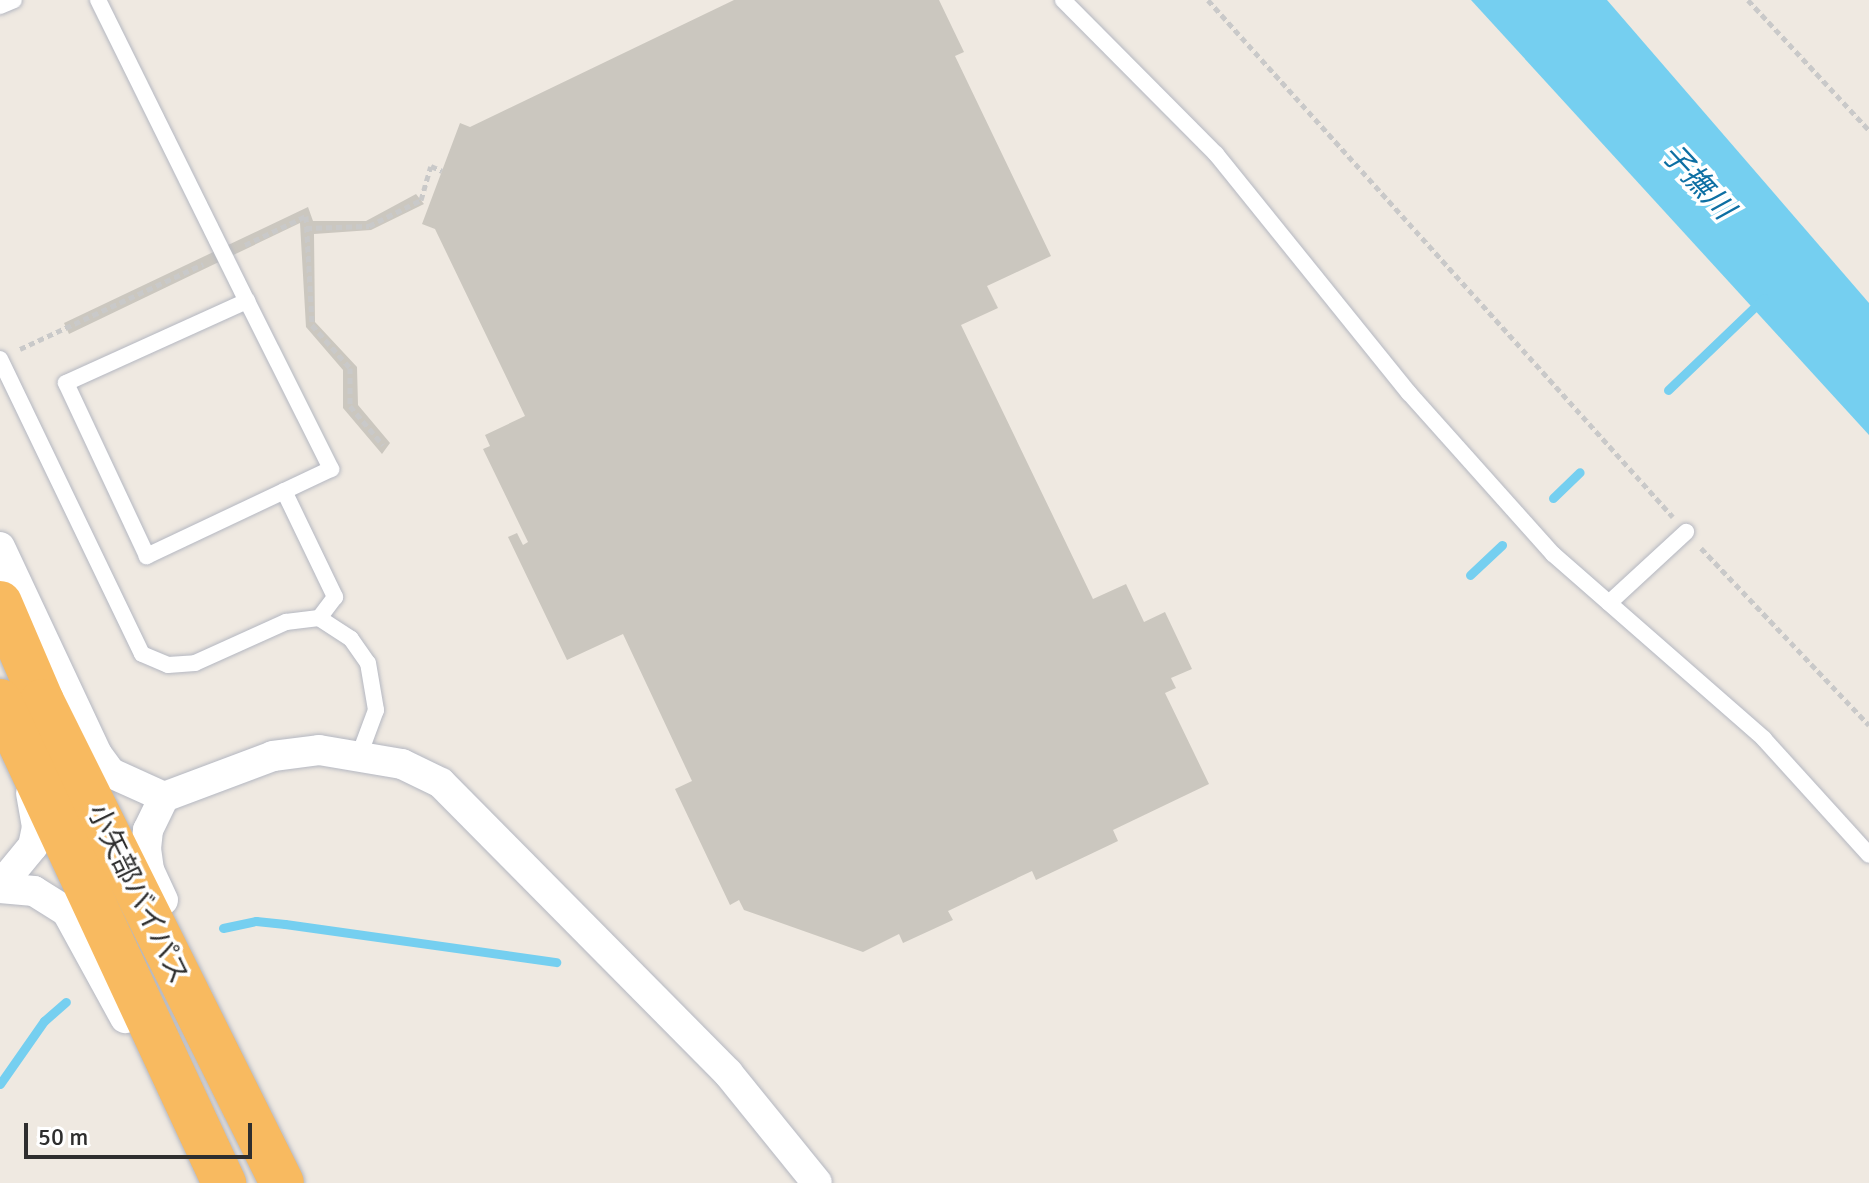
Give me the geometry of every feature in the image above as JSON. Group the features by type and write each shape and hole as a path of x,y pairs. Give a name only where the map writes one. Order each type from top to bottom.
{"highway":[{"name":"小矢部バイパス","path":"0,603 42,701 282,1183"},
{"name":"小矢部バイパス","path":"0,701 224,1183"}],"street":[{"path":"0,547 97,754 130,785 164,797 273,756 319,750 360,753 402,764 441,783 476,814 728,1073 817,1183"},
{"path":"0,722 35,803 37,827 33,846 0,887"},
{"path":"164,797 148,830 149,870 266,1112 291,1183"},
{"path":"0,887 34,891 51,899 80,930 211,1183"}],"lane":[{"path":"0,6 14,0"},
{"path":"98,0 331,469 147,556 66,383 247,301"},
{"path":"1063,0 1216,154 1409,393 1553,554 1764,739 1869,855"},
{"path":"0,359 142,654 168,665 195,663 286,622 319,618 351,639 368,663 376,710 360,753"},
{"path":"284,491 335,597 319,618"},
{"path":"1609,603 1686,532"}],"path":[{"path":"1208,0 1686,532 1869,725"},
{"path":"1748,0 1869,130"},
{"path":"306,228 369,226 421,200 431,166 442,171"}],"water":[{"name":"子撫川","path":"1471,0 1607,0 1869,303 1869,435"}],"building":[{"path":"734,0 939,0 964,52 955,56 1051,256 987,286 998,308 961,325 1093,599 1126,584 1144,622 1165,612 1192,669 1171,678 1176,688 1165,693 1209,784 1113,830 1118,841 1036,880 1032,871 948,911 953,920 903,943 899,934 863,952 744,910 739,900 730,905 675,789 692,781 623,634 567,660 508,537 517,533 523,545 528,542 483,449 490,446 485,435 525,416 435,229 422,224 460,123 470,127"},
{"path":"416,194 424,204 371,230 314,234 315,322 357,367 358,405 390,443 382,454 343,408 343,370 306,327 300,223 69,334 64,323 308,207 313,221 366,221"}],"waterway":[{"path":"1668,390 1764,298"},
{"path":"1553,498 1580,472"},
{"path":"1470,575 1502,545"},
{"path":"223,928 256,921 556,962"},
{"path":"0,1084 44,1021 66,1002"}]}
